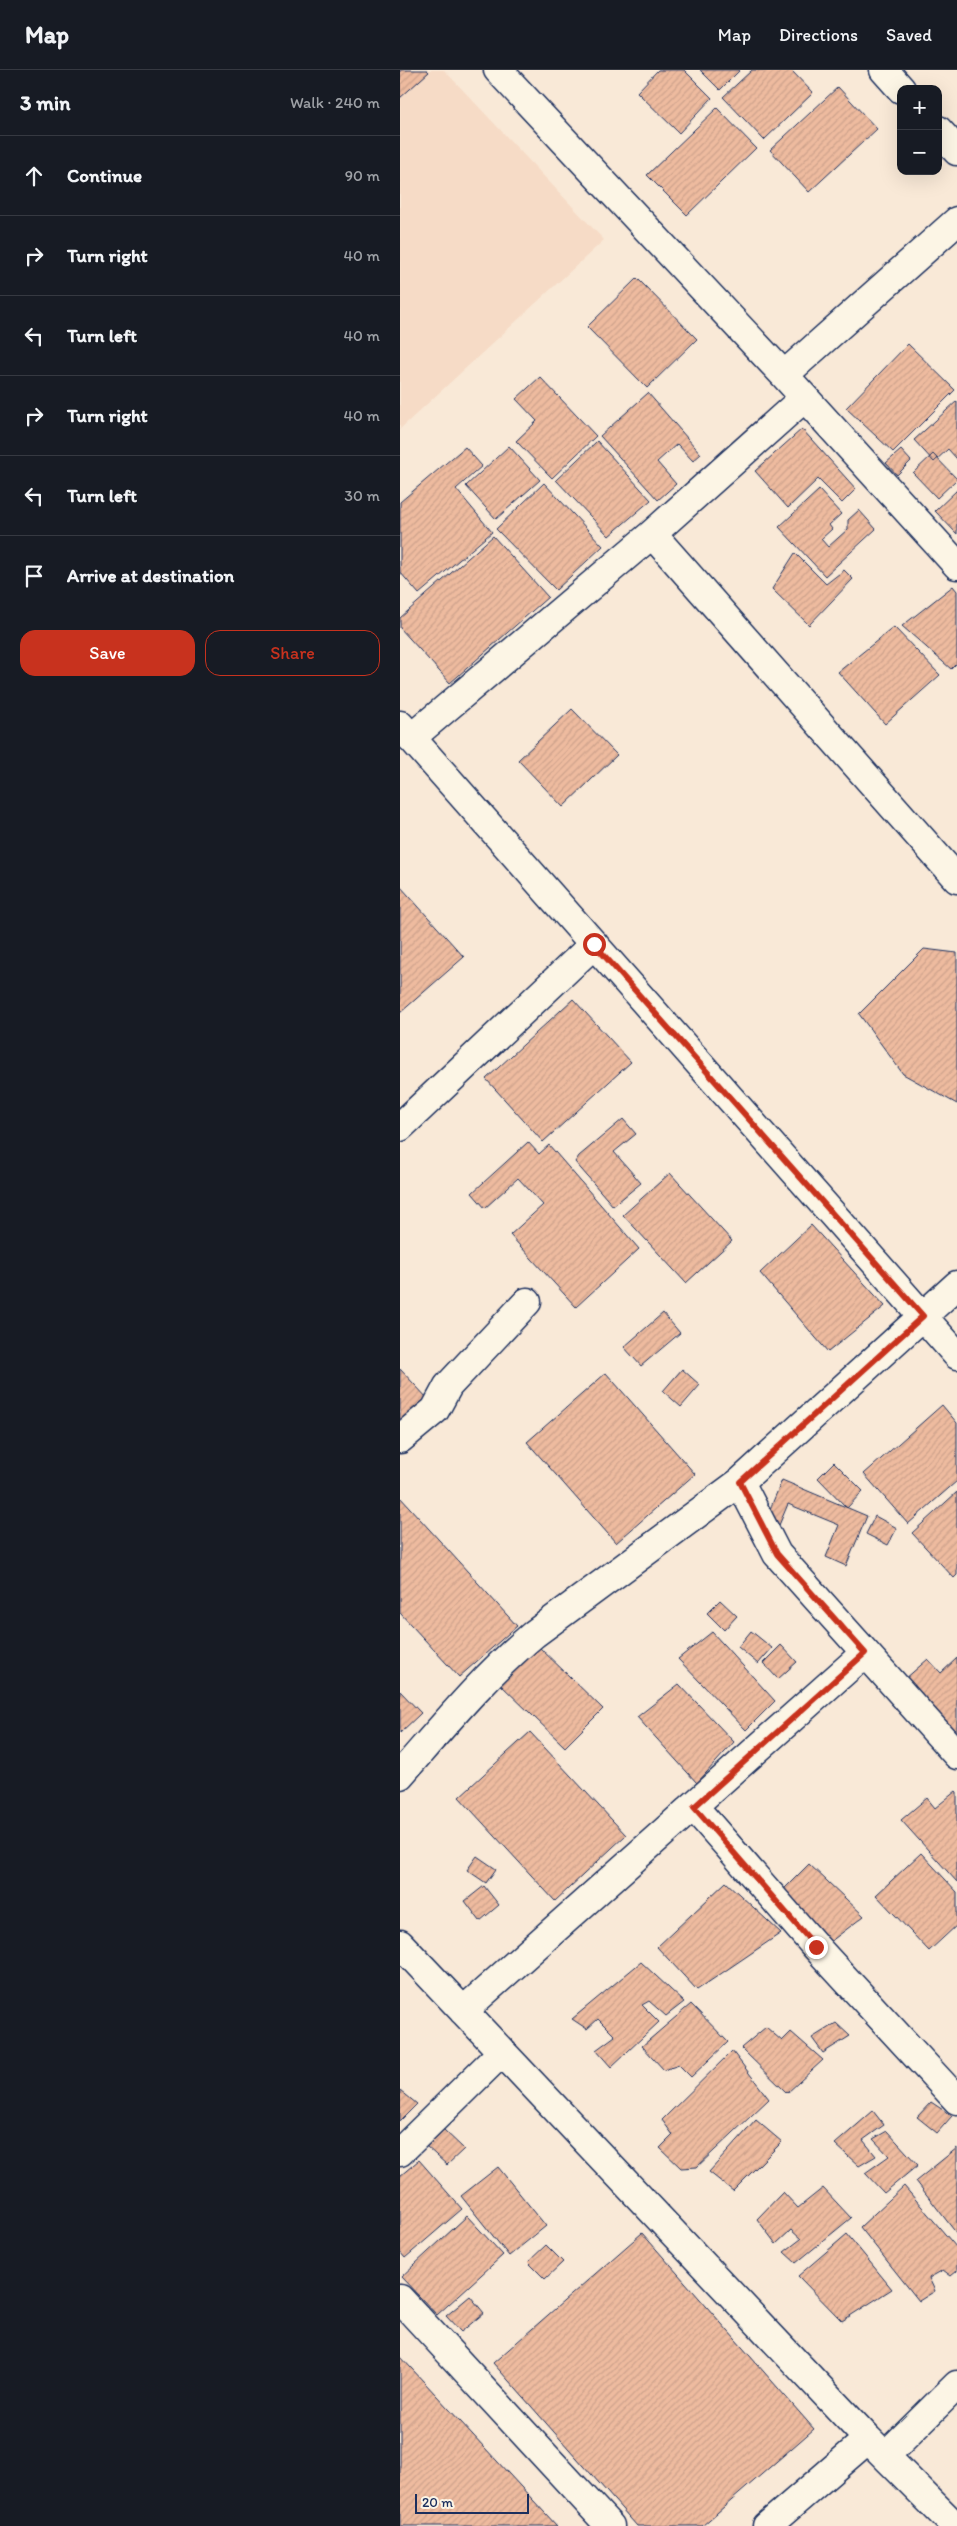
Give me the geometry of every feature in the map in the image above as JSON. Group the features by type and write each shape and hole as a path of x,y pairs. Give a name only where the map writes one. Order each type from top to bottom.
{"street":[{"path":"498,70 784,375 957,565"},
{"path":"884,70 897,85"},
{"path":"942,134 957,151"},
{"path":"784,375 957,221"},
{"path":"804,398 652,534 403,729 957,1355"},
{"path":"652,534 957,879"},
{"path":"400,1127 594,944"},
{"path":"400,1774 484,1678 516,1649 740,1482 957,1285"},
{"path":"400,1439 434,1410 448,1386 528,1302"},
{"path":"740,1482 777,1554 957,1755"},
{"path":"464,2011 627,1863 694,1807 865,1653"},
{"path":"694,1807 816,1947 957,2100"},
{"path":"400,1944 876,2447 955,2526"},
{"path":"400,2152 502,2052"},
{"path":"400,2299 610,2526"},
{"path":"767,2526 876,2447 957,2385"}],"shaded area":[{"path":"400,70 444,70 604,240 400,429"}],"building":[{"path":"400,70 427,70 429,72 400,98"},
{"path":"658,70 684,70 712,98 679,133 637,92"},
{"path":"700,70 740,70 720,90"},
{"path":"752,70 791,70 813,93 764,140 723,97"},
{"path":"838,87 877,129 809,192 770,150"},
{"path":"717,108 756,148 687,215 647,175"},
{"path":"637,278 697,339 647,388 587,327"},
{"path":"908,344 955,390 893,452 846,408"},
{"path":"540,377 596,436 552,478 516,441 537,421 516,399"},
{"path":"648,393 701,454 693,461 677,444 657,462 676,484 658,500 600,436"},
{"path":"957,401 957,459 948,449 934,462 914,440"},
{"path":"802,429 856,489 842,503 818,479 788,508 755,471"},
{"path":"597,441 651,500 609,536 556,480"},
{"path":"509,446 540,480 496,519 466,486"},
{"path":"465,447 482,466 456,489 492,532 419,594 400,572 400,502"},
{"path":"901,450 911,461 897,475 886,463"},
{"path":"933,454 957,479 937,498 913,473"},
{"path":"544,483 603,546 556,590 496,529"},
{"path":"819,490 841,514 829,525 832,529 821,539 828,547 848,529 848,520 859,510 876,529 825,576 779,527"},
{"path":"957,490 957,534 935,511"},
{"path":"493,536 548,597 450,683 400,628 400,618"},
{"path":"795,553 826,584 844,570 853,579 809,625 772,589"},
{"path":"953,586 957,591 957,663 951,669 902,626"},
{"path":"894,627 940,675 885,724 838,672"},
{"path":"572,709 617,755 563,807 518,760"},
{"path":"400,886 464,957 400,1013"},
{"path":"924,949 957,953 957,1104 903,1074 859,1014"},
{"path":"573,999 631,1062 543,1142 486,1079"},
{"path":"623,1119 636,1134 614,1152 641,1183 613,1206 575,1162 579,1156"},
{"path":"528,1142 539,1154 549,1145 639,1249 576,1307 510,1235 543,1205 518,1178 485,1208 472,1193"},
{"path":"670,1173 732,1241 686,1283 623,1215"},
{"path":"811,1225 885,1306 828,1352 760,1273"},
{"path":"663,1313 680,1333 641,1366 624,1347"},
{"path":"400,1369 429,1400 400,1427"},
{"path":"682,1369 700,1385 681,1407 663,1391"},
{"path":"606,1373 695,1474 616,1543 527,1442"},
{"path":"942,1405 957,1423 957,1481 908,1524 864,1474"},
{"path":"834,1462 863,1491 847,1508 818,1478"},
{"path":"782,1480 867,1516 846,1566 826,1557 839,1525 788,1504 774,1537 761,1531"},
{"path":"957,1492 957,1575 954,1578 912,1533"},
{"path":"400,1497 517,1626 459,1677 400,1613"},
{"path":"875,1516 897,1528 888,1545 866,1534"},
{"path":"720,1600 737,1616 724,1630 707,1613"},
{"path":"751,1631 772,1648 758,1664 738,1647"},
{"path":"712,1632 775,1701 746,1730 678,1659"},
{"path":"537,1645 603,1709 565,1747 499,1683"},
{"path":"781,1645 797,1662 778,1679 763,1663"},
{"path":"957,1658 957,1735 905,1679 928,1659 941,1673"},
{"path":"679,1684 734,1742 697,1783 637,1717"},
{"path":"400,1691 421,1713 400,1733"},
{"path":"530,1732 626,1835 555,1901 459,1797"},
{"path":"956,1791 957,1882 901,1820 927,1798 935,1808"},
{"path":"921,1853 957,1892 957,1925 929,1951 876,1895"},
{"path":"477,1856 496,1869 486,1883 467,1870"},
{"path":"809,1864 864,1916 826,1945 783,1890"},
{"path":"726,1882 781,1933 697,1990 657,1947"},
{"path":"484,1886 499,1905 480,1921 465,1901"},
{"path":"641,1962 684,2002 666,2016 649,2001 642,2005 659,2022 611,2067 596,2050 615,2036 598,2019 587,2029 572,2019"},
{"path":"691,2004 728,2042 691,2077 679,2065 664,2070 642,2046"},
{"path":"836,2023 850,2036 823,2053 812,2038"},
{"path":"766,2027 782,2041 791,2032 823,2060 787,2093 741,2048"},
{"path":"732,2051 769,2099 697,2167 681,2168 660,2148 673,2135 662,2120"},
{"path":"400,2090 417,2104 400,2121"},
{"path":"931,2102 952,2116 937,2133 917,2117"},
{"path":"873,2111 884,2125 863,2140 876,2156 859,2166 835,2144"},
{"path":"756,2120 782,2142 733,2191 709,2172"},
{"path":"443,2129 464,2149 447,2165 426,2146"},
{"path":"887,2131 918,2165 884,2193 865,2173 889,2156 873,2139"},
{"path":"957,2148 957,2234 916,2181"},
{"path":"419,2160 462,2209 405,2258 400,2252 400,2176"},
{"path":"498,2167 546,2226 509,2256 461,2196"},
{"path":"904,2186 957,2248 957,2271 951,2276 943,2270 929,2278 935,2291 919,2301 860,2227"},
{"path":"823,2188 851,2218 796,2263 784,2252 801,2239 791,2230 776,2244 757,2219 783,2192 798,2208"},
{"path":"467,2216 503,2255 437,2315 401,2277"},
{"path":"642,2233 814,2429 702,2526 637,2526 493,2363"},
{"path":"847,2234 892,2289 842,2321 798,2276"},
{"path":"546,2245 563,2262 545,2279 528,2262"},
{"path":"470,2296 484,2313 461,2332 446,2316"},
{"path":"400,2356 557,2526 400,2526"}],"route":[{"path":"594,944 923,1316 740,1482 777,1554 865,1653 694,1807 816,1947"}]}
